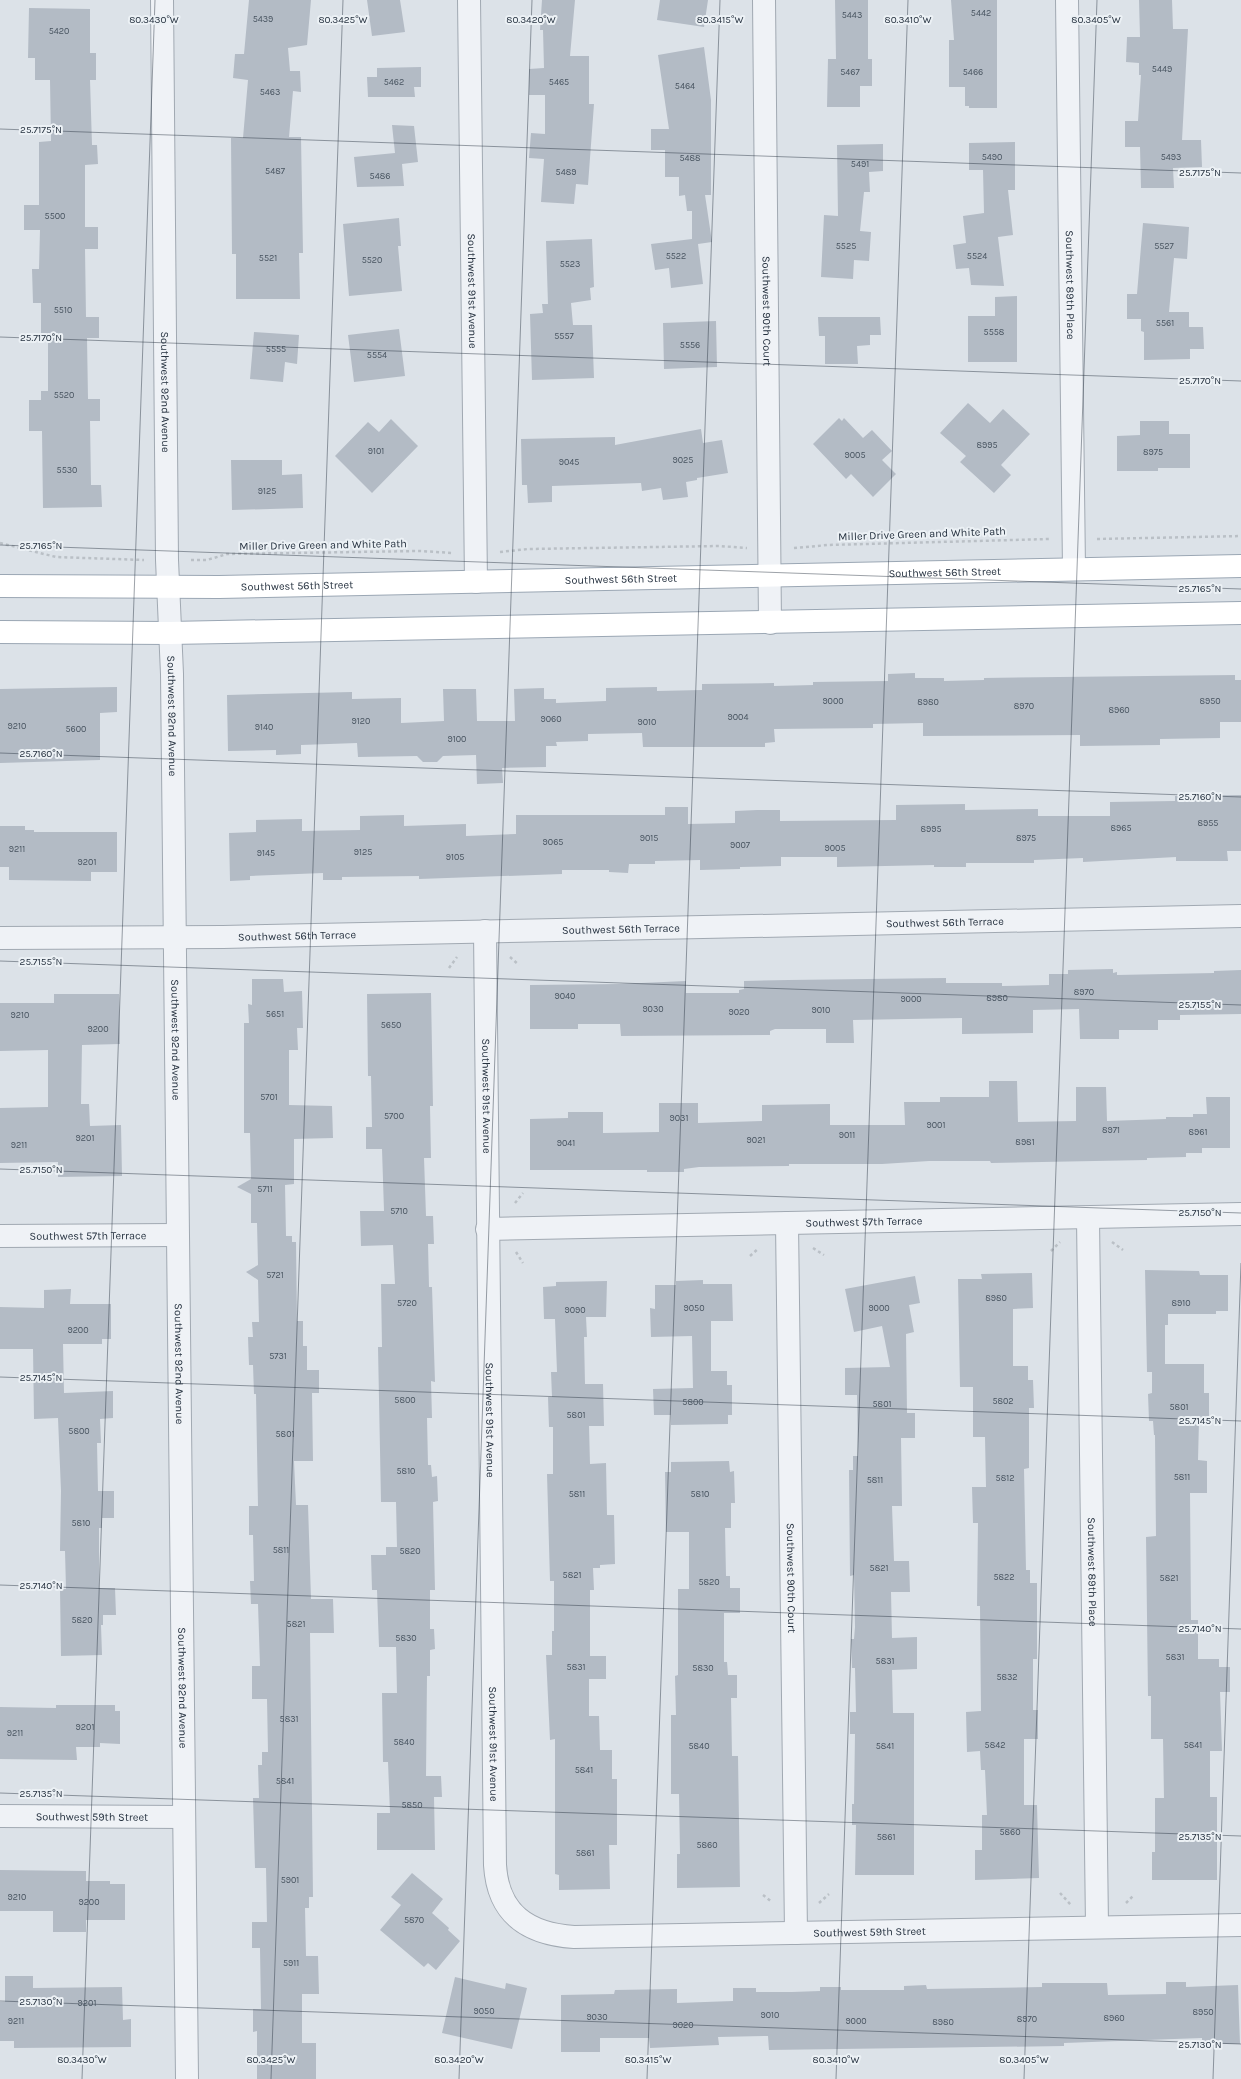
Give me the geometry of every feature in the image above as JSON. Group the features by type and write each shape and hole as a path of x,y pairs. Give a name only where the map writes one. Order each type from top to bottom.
{"main road":[{"name":"Southwest 56th Street","path":"0,586 167,587 770,577 1241,566"},
{"path":"0,632 169,633 1241,613"}],"street":[{"name":"Southwest 92nd Avenue","path":"162,0 167,587 172,674 187,2079"},
{"name":"Southwest 91st Avenue","path":"470,0 476,582"},
{"name":"Southwest 90th Court","path":"764,0 770,622"},
{"name":"Southwest 89th Place","path":"1067,0 1074,570"},
{"name":"Southwest 56th Terrace","path":"0,938 174,937 1241,916"},
{"name":"Southwest 91st Avenue","path":"485,931 495,1865 498,1888 508,1907"},
{"name":"Southwest 57th Terrace","path":"487,1229 1241,1214"},
{"name":"Southwest 89th Place","path":"1088,1218 1097,1926"},
{"name":"Southwest 90th Court","path":"787,1223 796,1933"},
{"name":"Southwest 57th Terrace","path":"0,1236 177,1235"},
{"name":"Southwest 59th Street","path":"0,1816 184,1817"},
{"name":"Southwest 59th Street","path":"508,1907 516,1917 528,1926 541,1932 557,1936 796,1933 1097,1926 1241,1925"}],"path":[{"path":"1106,539 1241,536"},
{"name":"Miller Drive Green and White Path","path":"805,548 828,545 1040,539"},
{"path":"0,544 56,557 127,560"},
{"path":"509,552 528,549 718,546 735,548"},
{"name":"Miller Drive Green and White Path","path":"207,560 227,554 420,551 440,553"},
{"path":"450,968 457,956"},
{"path":"510,957 519,965"},
{"path":"515,1203 523,1193"},
{"path":"1051,1251 1060,1242"},
{"path":"1111,1242 1123,1250"},
{"path":"750,1256 760,1247"},
{"path":"813,1248 824,1255"},
{"path":"515,1252 523,1263"},
{"path":"1060,1893 1071,1905"},
{"path":"819,1903 829,1894"},
{"path":"763,1895 774,1904"},
{"path":"1124,1905 1134,1895"}],"building":[{"path":"249,0 311,0 307,45 288,48 290,71 300,71 301,92 293,91 289,137 301,137 303,253 299,253 300,299 236,299 236,254 232,254 231,138 243,138 248,80 233,78 235,54 244,54"},
{"path":"367,0 400,0 405,32 372,36"},
{"path":"542,0 575,0 570,56 589,56 589,104 594,104 588,185 576,184 574,204 541,202 544,159 529,158 531,133 545,134 545,95 529,95 529,69 544,68 543,30 540,30"},
{"path":"660,0 708,0 704,27 657,20"},
{"path":"835,0 868,0 868,59 872,59 872,86 860,86 860,107 827,107 828,59 836,59"},
{"path":"951,0 997,0 997,108 969,108 969,106 965,106 965,87 949,87 949,40 954,40"},
{"path":"1139,0 1172,0 1173,29 1188,29 1182,140 1201,140 1202,167 1173,168 1174,188 1141,188 1140,147 1125,147 1125,121 1138,121 1141,75 1139,75 1139,63 1126,62 1127,37 1140,37"},
{"path":"29,8 90,9 90,53 96,53 96,80 90,80 92,145 97,145 98,164 85,165 85,227 98,227 98,249 85,249 86,317 99,317 99,338 87,338 88,399 100,399 100,421 90,421 91,485 101,485 102,507 43,508 42,431 29,431 29,400 41,400 41,391 48,391 48,339 41,339 41,303 33,303 32,269 39,269 40,230 24,230 24,205 39,205 39,142 51,141 50,80 35,80 35,58 28,58"},
{"path":"704,47 711,100 711,195 705,195 712,242 698,244 703,284 671,288 669,268 655,270 651,244 692,239 692,211 687,211 685,195 679,196 679,177 665,177 665,150 651,150 651,129 669,129 658,55"},
{"path":"421,67 421,87 414,87 415,97 368,97 367,77 377,77 377,68"},
{"path":"392,125 414,126 418,162 402,164 404,186 357,187 354,157 395,153"},
{"path":"1015,142 1015,190 1008,190 1013,235 998,237 1004,286 971,285 969,268 956,269 953,245 966,243 963,216 984,213 983,170 969,170 969,143"},
{"path":"883,144 883,171 869,172 870,192 864,192 860,231 871,232 869,261 854,260 853,279 821,277 824,215 838,216 837,145"},
{"path":"399,218 401,246 398,246 402,291 349,296 343,224"},
{"path":"1143,223 1189,227 1187,259 1174,258 1169,312 1189,312 1189,327 1203,327 1204,349 1190,349 1190,359 1144,360 1144,332 1141,331 1141,319 1127,319 1127,294 1137,294"},
{"path":"592,239 594,287 590,288 591,300 571,303 573,325 592,325 594,378 532,380 530,314 543,313 542,304 548,304 546,241"},
{"path":"1017,296 1017,362 968,362 968,316 995,316 995,297"},
{"path":"818,317 880,317 881,335 870,335 870,345 857,346 858,364 825,364 825,336 819,336"},
{"path":"716,321 717,367 664,369 663,323"},
{"path":"399,329 405,376 354,382 348,335"},
{"path":"254,332 299,335 297,364 285,362 283,382 250,379"},
{"path":"968,403 990,423 1003,409 1030,434 1001,465 1011,475 994,493 960,462 966,456 940,433"},
{"path":"839,418 842,421 844,418 863,438 872,430 892,451 882,460 896,474 873,497 851,474 846,479 813,444"},
{"path":"391,419 418,446 372,493 335,456 368,422 379,432"},
{"path":"1140,421 1169,421 1169,434 1190,434 1190,468 1158,468 1158,471 1117,471 1117,436 1140,435"},
{"path":"701,429 703,443 722,440 728,473 697,478 697,480 686,482 688,497 663,500 661,488 642,491 641,483 552,486 552,502 528,503 527,485 522,485 521,439 615,437 615,445"},
{"path":"231,460 282,460 282,475 302,474 303,508 232,510"},
{"path":"915,673 915,678 944,678 944,681 984,680 984,678 1235,675 1235,680 1241,680 1241,722 1220,722 1220,738 1160,739 1160,745 1080,746 1080,735 923,736 923,723 873,724 873,728 774,729 775,742 765,743 765,747 643,747 642,733 588,734 588,741 556,742 557,746 546,746 546,767 502,768 503,783 477,784 476,755 443,756 437,762 423,762 417,756 358,757 357,743 301,745 301,754 276,755 276,750 228,751 227,695 352,692 352,699 401,698 401,723 444,721 443,689 476,689 477,721 515,721 514,689 544,688 544,699 556,699 556,703 606,701 606,688 657,687 657,691 702,690 702,684 774,683 774,686 813,685 813,682 888,681 888,674"},
{"path":"117,687 117,712 100,713 100,760 0,763 0,689"},
{"path":"1241,795 1241,851 1227,851 1228,861 1176,861 1176,857 1083,862 1083,858 1034,860 1034,863 966,863 966,867 934,867 934,865 837,867 837,857 781,857 781,866 740,867 740,869 700,870 700,860 655,861 655,864 629,864 628,873 609,872 609,870 562,870 562,874 419,879 419,876 342,877 342,880 323,880 323,873 250,876 250,880 230,881 229,833 256,832 256,820 302,819 302,831 360,830 360,816 404,815 404,826 466,824 466,836 516,834 516,815 665,815 665,807 688,807 688,824 735,823 735,811 757,810 780,810 780,821 896,820 896,805 965,804 965,810 1038,809 1038,816 1110,816 1110,802 1175,801 1175,796"},
{"path":"0,826 25,826 25,830 34,830 34,832 117,832 117,872 91,872 91,881 9,880 9,867 0,867"},
{"path":"1113,969 1113,973 1117,972 1117,975 1214,973 1214,971 1241,970 1241,1014 1180,1015 1180,1020 1158,1020 1158,1030 1119,1030 1119,1039 1080,1039 1079,1009 1033,1010 1033,1033 962,1034 962,1018 853,1020 854,1043 826,1043 826,1029 775,1029 770,1031 770,1035 621,1036 620,1024 578,1024 578,1029 530,1029 530,985 619,984 686,981 686,993 739,993 739,990 744,989 744,981 946,978 946,983 1002,983 1002,986 1049,985 1049,974 1068,974 1068,970"},
{"path":"252,979 283,979 284,992 302,991 303,1028 297,1028 298,1050 289,1050 289,1105 332,1106 333,1138 294,1139 294,1184 285,1185 286,1236 292,1236 292,1242 296,1242 297,1321 303,1321 303,1346 307,1346 307,1370 319,1370 319,1393 312,1393 313,1461 294,1461 296,1505 308,1505 311,1599 333,1599 334,1633 310,1633 313,1897 309,1897 309,1908 305,1908 306,1956 318,1956 319,1994 302,1994 302,2043 316,2043 316,2079 257,2079 257,2031 253,2032 253,2009 261,2009 260,1948 252,1948 252,1922 267,1922 266,1868 255,1868 253,1798 259,1798 258,1765 262,1765 262,1752 268,1752 267,1699 252,1699 252,1666 260,1666 258,1604 251,1604 250,1581 254,1581 253,1535 249,1535 249,1506 258,1506 256,1394 254,1394 253,1365 249,1365 248,1337 253,1337 252,1322 259,1322 258,1280 246,1272 258,1265 257,1223 251,1223 251,1194 237,1187 251,1179 250,1133 244,1133 244,1023 249,1023 248,1004 252,1005"},
{"path":"431,993 433,1106 430,1106 431,1158 424,1158 426,1216 433,1216 434,1244 428,1244 429,1287 432,1287 435,1382 431,1381 432,1418 427,1418 428,1465 431,1465 432,1477 437,1476 438,1501 433,1502 435,1590 430,1590 430,1629 434,1629 435,1649 430,1650 430,1676 427,1676 426,1776 441,1776 442,1797 434,1797 435,1850 377,1850 377,1813 390,1813 388,1762 383,1762 382,1693 397,1693 396,1647 379,1647 377,1590 372,1590 371,1555 386,1555 386,1547 397,1547 396,1502 381,1502 378,1347 382,1347 381,1284 395,1284 393,1245 361,1246 360,1211 384,1211 382,1149 366,1149 366,1127 372,1127 371,1076 368,1076 367,994"},
{"path":"54,994 119,994 120,1044 82,1045 81,1104 89,1104 90,1126 121,1125 122,1176 58,1177 58,1162 0,1163 0,1108 48,1107 48,1050 0,1051 0,1003 54,1003"},
{"path":"989,1081 1017,1081 1018,1122 1076,1121 1076,1087 1106,1087 1107,1121 1166,1119 1166,1117 1193,1117 1193,1114 1207,1114 1206,1097 1230,1097 1230,1148 1202,1148 1202,1153 1186,1153 1186,1157 1147,1158 1147,1160 991,1163 990,1161 929,1161 882,1164 789,1164 789,1166 699,1167 684,1169 684,1172 647,1172 647,1170 530,1170 530,1119 568,1118 568,1112 603,1112 603,1133 659,1132 659,1103 698,1103 698,1123 762,1121 762,1105 830,1104 830,1125 905,1125 904,1102 940,1102 940,1097 989,1097"},
{"path":"1145,1270 1199,1271 1200,1275 1228,1275 1228,1311 1216,1311 1216,1314 1168,1314 1168,1325 1165,1325 1165,1364 1204,1364 1204,1393 1209,1393 1209,1421 1199,1421 1198,1460 1207,1461 1207,1493 1190,1493 1191,1620 1198,1620 1198,1659 1219,1659 1219,1667 1230,1667 1230,1692 1220,1692 1222,1751 1210,1751 1210,1797 1217,1797 1217,1880 1152,1880 1152,1852 1155,1852 1155,1798 1164,1798 1163,1739 1151,1739 1151,1696 1148,1696 1146,1537 1156,1536 1155,1435 1153,1421 1149,1421 1148,1394 1152,1393 1152,1372 1147,1372"},
{"path":"1032,1273 1033,1308 1013,1309 1013,1366 1028,1366 1028,1380 1033,1380 1034,1408 1029,1408 1029,1468 1024,1469 1026,1570 1030,1570 1030,1583 1037,1583 1037,1659 1033,1659 1033,1710 1038,1710 1038,1739 1024,1739 1024,1805 1037,1805 1039,1878 975,1880 975,1850 982,1850 982,1815 987,1815 985,1770 981,1770 980,1751 967,1752 966,1712 981,1711 980,1606 977,1606 978,1523 973,1523 972,1487 986,1487 985,1437 973,1437 973,1387 960,1387 958,1279 982,1279 981,1274"},
{"path":"915,1276 920,1303 909,1305 914,1332 906,1334 907,1413 915,1413 915,1438 901,1438 902,1506 892,1506 894,1561 909,1561 910,1592 891,1592 892,1638 917,1637 917,1669 892,1670 893,1713 914,1713 914,1875 855,1875 856,1825 852,1825 852,1804 854,1804 855,1734 850,1734 850,1712 856,1712 855,1668 852,1668 851,1639 854,1639 855,1627 854,1575 850,1576 849,1470 853,1470 853,1456 858,1456 857,1395 845,1395 845,1368 890,1367 882,1326 854,1332 845,1289"},
{"path":"703,1280 703,1284 732,1284 733,1321 711,1321 711,1371 727,1371 727,1385 732,1385 732,1415 728,1415 728,1424 671,1425 671,1415 654,1415 653,1389 693,1388 692,1336 651,1337 650,1308 655,1309 655,1285 676,1285 676,1281"},
{"path":"607,1281 606,1317 586,1317 587,1337 584,1337 585,1384 603,1384 604,1426 589,1426 590,1464 606,1463 607,1515 614,1515 615,1564 600,1565 600,1568 593,1568 594,1590 590,1590 590,1656 606,1656 606,1679 589,1679 589,1716 599,1716 600,1750 612,1750 612,1779 617,1779 617,1845 609,1845 610,1889 559,1890 559,1875 555,1874 555,1739 550,1740 546,1655 552,1655 552,1631 554,1631 554,1581 550,1581 547,1474 553,1474 553,1427 549,1427 548,1397 552,1397 551,1372 557,1372 555,1319 544,1319 543,1287 556,1286 556,1282"},
{"path":"71,1289 70,1304 111,1304 111,1339 102,1339 102,1344 63,1344 64,1393 113,1391 113,1418 100,1419 101,1443 97,1443 98,1491 114,1491 114,1518 102,1518 102,1528 99,1528 99,1588 115,1588 116,1615 103,1615 103,1625 101,1625 102,1655 61,1656 60,1589 66,1589 65,1551 60,1551 61,1491 58,1418 34,1419 33,1349 0,1349 0,1307 44,1308 44,1290"},
{"path":"729,1461 730,1472 734,1471 735,1503 731,1503 731,1528 725,1528 726,1576 730,1576 730,1588 740,1588 740,1613 724,1613 724,1662 727,1662 728,1675 737,1675 737,1698 731,1698 732,1756 738,1756 740,1887 677,1888 677,1854 680,1854 679,1794 671,1794 671,1715 676,1715 675,1676 678,1675 678,1589 689,1589 689,1532 666,1532 665,1472 671,1472 671,1462"},
{"path":"56,1705 115,1705 115,1711 120,1711 120,1744 100,1743 100,1747 76,1747 77,1760 0,1759 0,1707 56,1708"},
{"path":"0,1870 86,1871 86,1881 110,1881 110,1884 125,1884 125,1920 86,1920 86,1932 53,1932 53,1911 0,1911"},
{"path":"412,1873 443,1899 432,1913 449,1928 448,1930 460,1941 436,1970 428,1963 424,1967 380,1930 401,1905 391,1897"},
{"path":"5,1976 33,1976 33,1988 122,1987 123,2020 131,2019 131,2047 14,2048 14,2041 0,2041 0,2002 5,2002"},
{"path":"455,1977 505,1989 506,1983 527,1988 512,2049 442,2033"},
{"path":"1166,1982 1186,1982 1186,1987 1238,1985 1240,2044 1202,2044 1202,2038 1064,2043 1064,2046 769,2050 768,2036 718,2037 719,2045 650,2048 649,2038 600,2038 600,2052 561,2052 561,1995 614,1994 615,1990 677,1989 677,2003 733,2001 733,1988 756,1988 756,1992 792,1992 820,1991 820,1987 841,1987 841,1990 904,1990 904,1986 926,1985 927,1989 1042,1987 1042,1983 1107,1983 1108,1995 1166,1994"}]}
